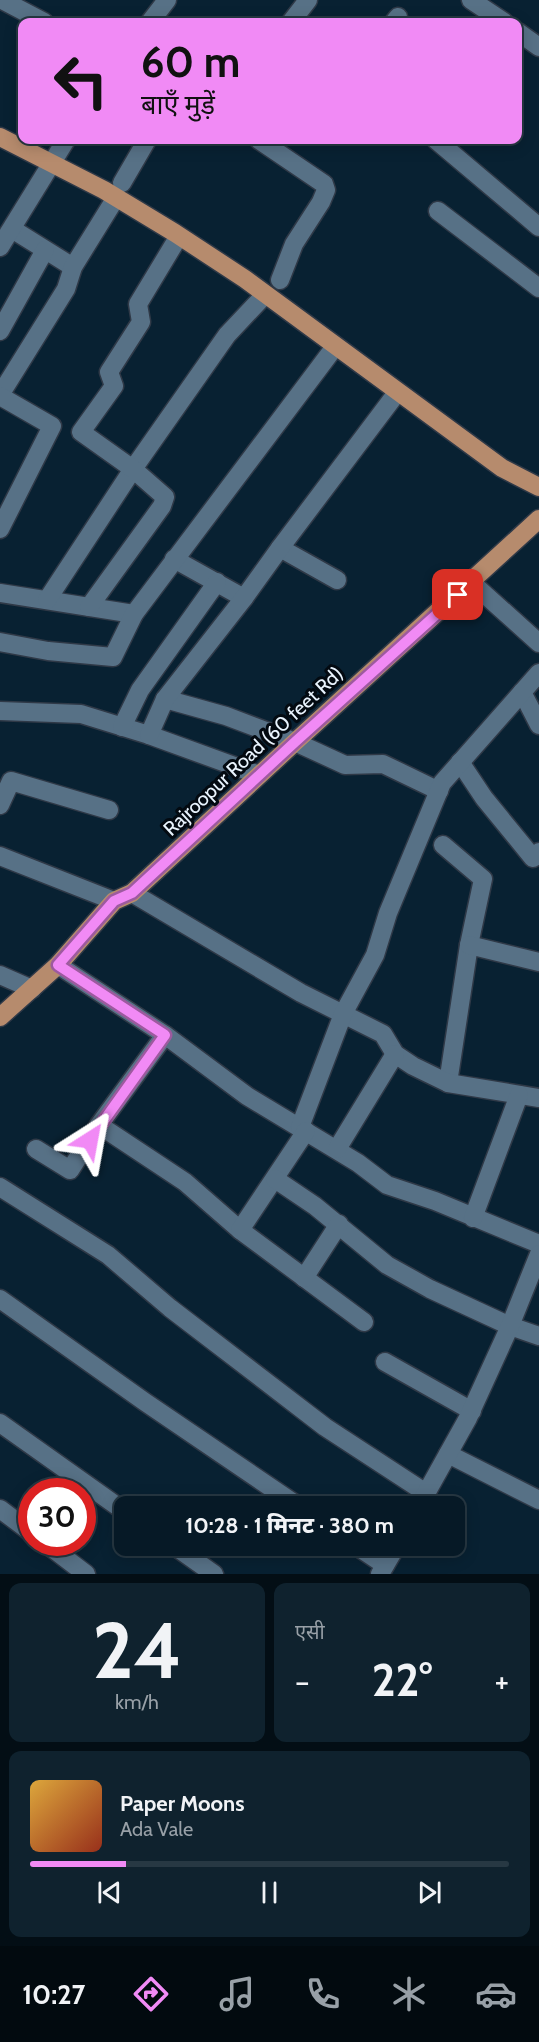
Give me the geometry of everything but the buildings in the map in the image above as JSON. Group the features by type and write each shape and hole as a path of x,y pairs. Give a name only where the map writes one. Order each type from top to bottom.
{"main road":[{"path":"0,123 18,133"},
{"path":"0,137 18,142"},
{"path":"25,144 58,153"},
{"path":"39,144 58,153 254,276 443,420 502,468 539,487"},
{"path":"443,420 511,464 539,477"},
{"name":"Rajroopur Road (60 feet Rd)","path":"0,1017 58,965 114,901 132,893 539,519"}],"street":[{"path":"2,0 36,18"},
{"path":"153,18 166,0"},
{"path":"294,18 308,0"},
{"path":"471,0 498,18"},
{"path":"522,35 539,46"},
{"path":"122,183 145,144"},
{"path":"265,144 324,184 326,190 321,202 294,244 280,280"},
{"path":"441,144 536,218"},
{"path":"58,153 3,240 45,250 73,267"},
{"path":"0,529 6,502 52,426 0,396 66,289 73,267 112,204"},
{"path":"438,211 539,288"},
{"path":"89,607 162,506 165,497 133,469 81,432 114,386 109,372 141,322 138,304 176,241"},
{"path":"0,331 45,250"},
{"path":"47,600 133,469 227,335 261,300"},
{"path":"0,642 48,651 113,657 134,614 331,352"},
{"path":"149,735 165,699 244,598 393,398"},
{"path":"280,548 337,580"},
{"path":"174,559 244,598"},
{"path":"122,727 140,690 217,582"},
{"path":"471,582 539,643"},
{"path":"0,592 134,614"},
{"path":"240,1230 275,1179 303,1129 343,1014 375,955 388,913 442,783 539,673"},
{"path":"522,692 539,725"},
{"path":"165,699 226,716 295,742 345,765 384,764 439,791"},
{"path":"0,711 81,714 149,735 259,775"},
{"path":"460,762 484,798 533,858 539,852"},
{"path":"0,805 10,781 109,810"},
{"path":"443,845 483,879 448,1083"},
{"path":"0,855 114,901"},
{"path":"132,893 301,993 383,1034 395,1054 413,1066 448,1083 539,1098"},
{"path":"470,945 539,962"},
{"path":"58,965 165,1035 247,1096 336,1149 387,1185 435,1201 539,1244"},
{"path":"0,975 32,989"},
{"path":"36,1149 70,1170 99,1125 165,1035"},
{"path":"336,1149 395,1054"},
{"path":"473,1218 519,1095"},
{"path":"99,1125 185,1182 240,1230 364,1322"},
{"path":"275,1179 339,1224 387,1265 430,1289 510,1326 539,1336"},
{"path":"0,1187 108,1255 170,1308 418,1496"},
{"path":"304,1278 339,1224"},
{"path":"425,1496 472,1411 539,1254"},
{"path":"0,1299 283,1496"},
{"path":"385,1362 472,1411"},
{"path":"0,1423 114,1504"},
{"path":"448,1454 539,1500"},
{"path":"0,1509 18,1522"},
{"path":"62,1556 86,1574"},
{"path":"189,1556 214,1574"},
{"path":"368,1556 383,1570 391,1556"}],"route":[{"path":"90,1140 165,1035 58,965 114,901 132,893 458,595"}]}
